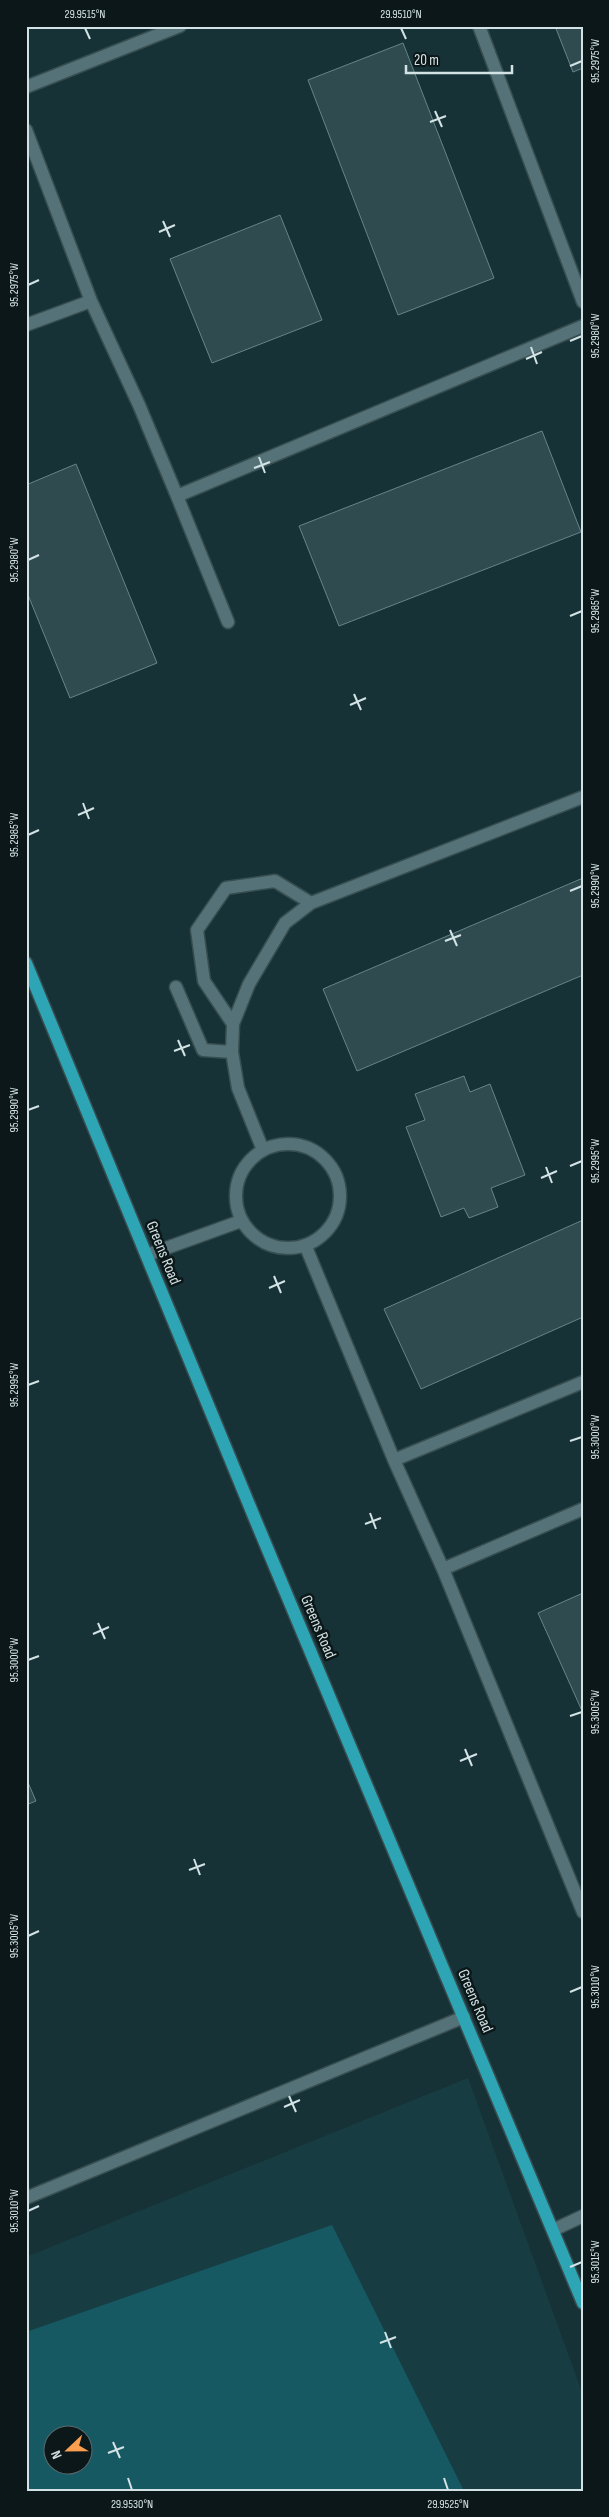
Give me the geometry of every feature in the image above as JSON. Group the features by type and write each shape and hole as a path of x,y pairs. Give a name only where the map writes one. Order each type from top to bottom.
{"main road":[{"name":"Greens Road","path":"26,963 583,2303"}],"lane":[{"path":"26,87 180,26"},
{"path":"479,26 583,302"},
{"path":"26,130 91,301 139,405 228,622"},
{"path":"26,325 91,301"},
{"path":"177,496 583,326"},
{"path":"263,1150 238,1088 232,1052 233,1024 249,984 285,923 312,903 583,797"},
{"path":"233,1024 204,981 197,930 226,888 275,882 312,903"},
{"path":"176,987 204,1050 232,1052"},
{"path":"279,1144 296,1144 312,1150 326,1160 336,1175 341,1192 339,1209 332,1225 321,1238 306,1247 276,1248 262,1243 250,1233 236,1208 238,1181 243,1168 251,1158 263,1150 279,1144"},
{"path":"147,1255 242,1221"},
{"path":"306,1247 394,1460 443,1569 583,1912"},
{"path":"394,1460 583,1382"},
{"path":"443,1569 583,1509"},
{"path":"26,2198 464,2017"},
{"path":"553,2230 583,2216"}],"shaded area":[{"path":"468,2078 583,2395 583,2491 26,2491 26,2257"},
{"path":"332,2225 464,2491 26,2491 26,2332"}],"building":[{"path":"555,26 583,26 583,68 573,72"},
{"path":"403,43 494,278 398,315 308,80"},
{"path":"280,215 322,320 212,363 170,259"},
{"path":"542,431 581,532 339,626 299,526"},
{"path":"76,464 157,663 70,698 26,590 26,485"},
{"path":"583,878 583,975 357,1071 323,989"},
{"path":"464,1076 470,1092 490,1084 525,1175 491,1188 498,1207 469,1218 464,1208 441,1217 406,1127 425,1120 415,1094"},
{"path":"583,1220 583,1317 421,1389 384,1309"},
{"path":"583,1593 583,1713 538,1613"},
{"path":"26,1778 36,1801 26,1805"}]}
